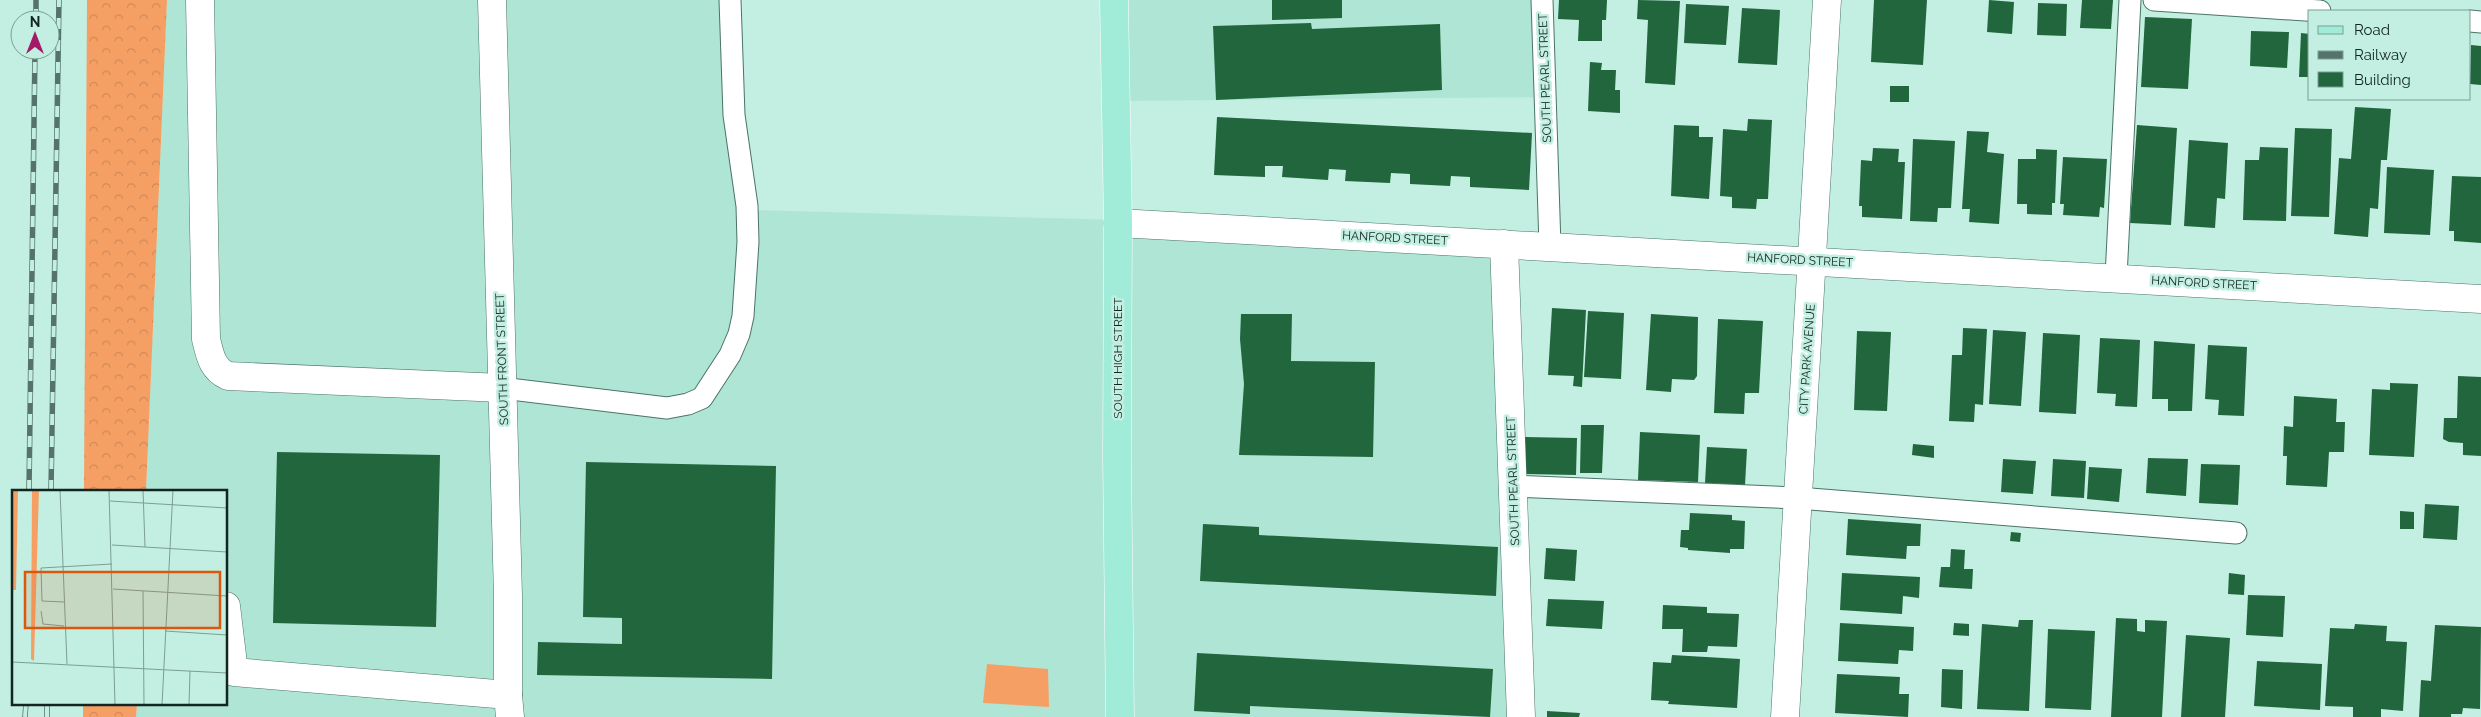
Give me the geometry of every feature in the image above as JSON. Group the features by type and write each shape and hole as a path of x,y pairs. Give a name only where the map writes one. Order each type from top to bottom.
{"main road":[{"name":"SOUTH HIGH STREET","path":"1114,0 1118,224 1117,457 1120,717"}],"street":[{"path":"200,0 206,339 211,358 218,372 228,376 502,388"},
{"name":"SOUTH FRONT STREET","path":"492,0 508,596 509,706"},
{"name":"CITY PARK AVENUE","path":"1785,717 1827,0"},
{"name":"HANFORD STREET","path":"1118,224 1813,260 2481,299"},
{"name":"SOUTH PEARL STREET","path":"1504,244 1521,717"},
{"path":"228,622 234,672 509,706"}],"lane":[{"path":"502,388 667,408 688,404 702,398 730,355 739,334 743,316 748,242 747,206 734,115 730,0"},
{"name":"SOUTH PEARL STREET","path":"1542,0 1550,246"},
{"path":"2116,277 2130,0"},
{"path":"2154,0 2308,10"},
{"path":"1513,486 1798,498 2236,533"}],"shaded area":[{"path":"167,0 734,0 752,210 1122,220 1504,242 1523,717 136,717 137,704 228,704 228,490 146,490"},
{"path":"1116,0 1543,0 1547,97 1120,101"}],"green space":[{"path":"87,0 167,0 146,490 84,490"},
{"path":"987,664 1048,669 1049,707 983,703"},
{"path":"83,704 137,704 136,717 83,717"}],"building":[{"path":"1272,0 1342,0 1342,18 1272,20"},
{"path":"1559,0 1607,0 1606,20 1602,20 1602,41 1578,41 1579,20 1558,19"},
{"path":"1638,0 1680,1 1675,85 1645,83 1648,20 1637,19"},
{"path":"1874,0 1927,0 1923,65 1871,62"},
{"path":"1989,0 2014,2 2012,34 1987,32"},
{"path":"2082,0 2113,0 2111,29 2080,28"},
{"path":"2038,3 2067,4 2066,36 2037,35"},
{"path":"1686,4 1729,6 1726,45 1684,43"},
{"path":"1742,8 1780,10 1777,65 1738,63"},
{"path":"2145,17 2192,19 2188,89 2141,87"},
{"path":"1311,23 1312,29 1440,24 1442,90 1216,100 1213,26"},
{"path":"2251,31 2289,32 2287,68 2250,66"},
{"path":"2301,33 2308,34 2308,77 2299,77"},
{"path":"2471,45 2481,46 2481,85 2471,84"},
{"path":"1590,62 1602,63 1601,70 1616,70 1615,90 1620,90 1620,113 1588,111"},
{"path":"1890,86 1909,86 1909,102 1890,102"},
{"path":"2355,107 2391,109 2387,160 2381,160 2378,209 2370,208 2368,237 2334,234 2339,158 2351,159"},
{"path":"1217,117 1532,133 1529,190 1470,187 1470,177 1451,176 1450,186 1410,184 1410,174 1391,173 1390,183 1345,181 1346,170 1329,169 1328,180 1282,177 1283,166 1265,166 1265,177 1214,175"},
{"path":"1748,119 1772,120 1768,199 1757,199 1756,209 1732,208 1732,197 1720,196 1723,129 1747,131"},
{"path":"1674,125 1699,126 1699,137 1713,137 1709,199 1671,196"},
{"path":"2137,125 2177,128 2171,225 2130,223"},
{"path":"2295,128 2332,129 2329,217 2291,216"},
{"path":"1967,131 1989,132 1987,152 2004,154 1999,224 1969,222 1970,209 1962,209"},
{"path":"1913,139 1955,141 1951,208 1938,208 1937,222 1910,221"},
{"path":"2189,140 2228,143 2225,199 2217,198 2215,228 2184,226"},
{"path":"2260,147 2288,148 2286,221 2243,220 2245,160 2259,160"},
{"path":"1873,148 1899,149 1898,162 1905,162 1902,219 1862,217 1862,206 1859,206 1861,160 1872,161"},
{"path":"2036,149 2057,150 2055,203 2052,203 2052,215 2027,214 2027,204 2017,204 2018,159 2036,159"},
{"path":"2063,157 2107,159 2104,208 2100,207 2099,217 2063,215 2064,204 2060,204"},
{"path":"2387,167 2434,170 2430,235 2384,233"},
{"path":"2452,176 2481,177 2481,243 2454,241 2454,231 2449,231"},
{"path":"1552,308 1586,310 1582,387 1573,386 1574,376 1548,375"},
{"path":"1588,311 1624,313 1621,379 1584,377"},
{"path":"1241,314 1292,314 1291,361 1375,362 1373,457 1239,455 1244,384 1240,339"},
{"path":"1651,314 1698,317 1697,376 1694,380 1672,379 1671,392 1646,390"},
{"path":"1718,319 1763,321 1759,393 1745,393 1744,414 1714,413"},
{"path":"1963,328 1987,329 1983,405 1975,404 1974,422 1949,421 1952,355 1962,355"},
{"path":"1993,330 2026,332 2021,406 1989,404"},
{"path":"1857,331 1891,332 1887,411 1854,410"},
{"path":"2043,333 2080,335 2076,414 2039,412"},
{"path":"2100,338 2140,340 2137,407 2115,406 2116,394 2097,393"},
{"path":"2154,341 2195,344 2192,411 2168,411 2168,399 2152,399"},
{"path":"2208,345 2247,347 2244,416 2218,415 2219,400 2205,399"},
{"path":"2458,376 2481,377 2481,456 2463,455 2463,443 2449,442 2443,439 2444,418 2457,418"},
{"path":"2390,383 2418,384 2414,457 2369,455 2372,389 2390,390"},
{"path":"2294,396 2337,399 2336,422 2345,422 2344,452 2329,452 2327,487 2286,485 2287,456 2283,456 2284,426 2293,427"},
{"path":"1581,425 1604,425 1602,473 1580,473"},
{"path":"1640,432 1700,435 1698,482 1638,480"},
{"path":"1525,437 1577,438 1576,475 1524,474"},
{"path":"1913,444 1934,446 1934,458 1912,455"},
{"path":"1707,447 1747,449 1745,485 1705,483"},
{"path":"277,452 440,455 436,627 273,623"},
{"path":"2148,458 2188,459 2186,496 2146,493"},
{"path":"2003,459 2036,461 2033,494 2001,492"},
{"path":"2053,459 2086,461 2084,498 2051,496"},
{"path":"586,462 776,466 772,679 537,675 538,642 622,644 622,618 583,617"},
{"path":"2201,464 2240,465 2238,505 2199,503"},
{"path":"2089,467 2122,469 2119,502 2087,499"},
{"path":"2425,504 2459,506 2457,540 2423,538"},
{"path":"2400,511 2414,512 2414,529 2400,529"},
{"path":"1690,513 1732,515 1732,520 1745,521 1744,549 1730,549 1730,553 1688,550 1688,548 1680,547 1681,530 1689,530"},
{"path":"1848,519 1921,524 1920,546 1907,546 1906,559 1846,555"},
{"path":"1203,524 1259,527 1259,535 1498,547 1496,596 1200,581"},
{"path":"2011,532 2021,533 2020,542 2010,541"},
{"path":"1546,548 1577,550 1575,581 1544,579"},
{"path":"1951,549 1965,550 1964,569 1973,569 1972,589 1939,587 1941,567 1950,567"},
{"path":"1842,573 1920,577 1919,598 1903,596 1902,614 1840,610"},
{"path":"2229,573 2245,575 2244,595 2228,594"},
{"path":"2248,595 2285,596 2283,637 2246,635"},
{"path":"1548,599 1604,601 1602,629 1546,626"},
{"path":"1663,605 1707,607 1707,613 1739,614 1737,647 1708,646 1707,652 1682,652 1683,629 1662,629"},
{"path":"2116,618 2137,619 2137,631 2145,632 2145,620 2167,621 2162,717 2111,717"},
{"path":"2019,620 2033,620 2029,711 1977,709 1982,624 2018,627"},
{"path":"1840,623 1914,627 1913,651 1899,650 1898,664 1838,661"},
{"path":"1954,623 1969,624 1969,636 1953,635"},
{"path":"2355,624 2387,626 2386,641 2407,642 2403,711 2381,709 2381,717 2353,717 2353,707 2325,706 2330,628 2354,629"},
{"path":"2435,625 2481,627 2480,709 2463,708 2462,714 2451,714 2451,717 2419,717 2421,680 2431,681"},
{"path":"2048,629 2095,631 2091,710 2045,708"},
{"path":"2186,635 2230,638 2225,717 2181,717"},
{"path":"1197,653 1493,669 1490,717 1250,706 1250,714 1194,711"},
{"path":"1672,655 1740,659 1737,708 1668,704 1669,701 1651,700 1653,662 1671,663"},
{"path":"2257,661 2322,664 2320,710 2254,706"},
{"path":"1942,669 1963,670 1962,709 1941,707"},
{"path":"1837,674 1900,677 1899,694 1909,694 1908,717 1835,713"},
{"path":"1547,711 1580,713 1579,717 1547,717"}],"railway":[{"path":"36,0 36,10"},
{"path":"51,490 59,0"},
{"path":"29,490 35,60"},
{"path":"25,717 26,704"},
{"path":"47,704 47,717"}]}
